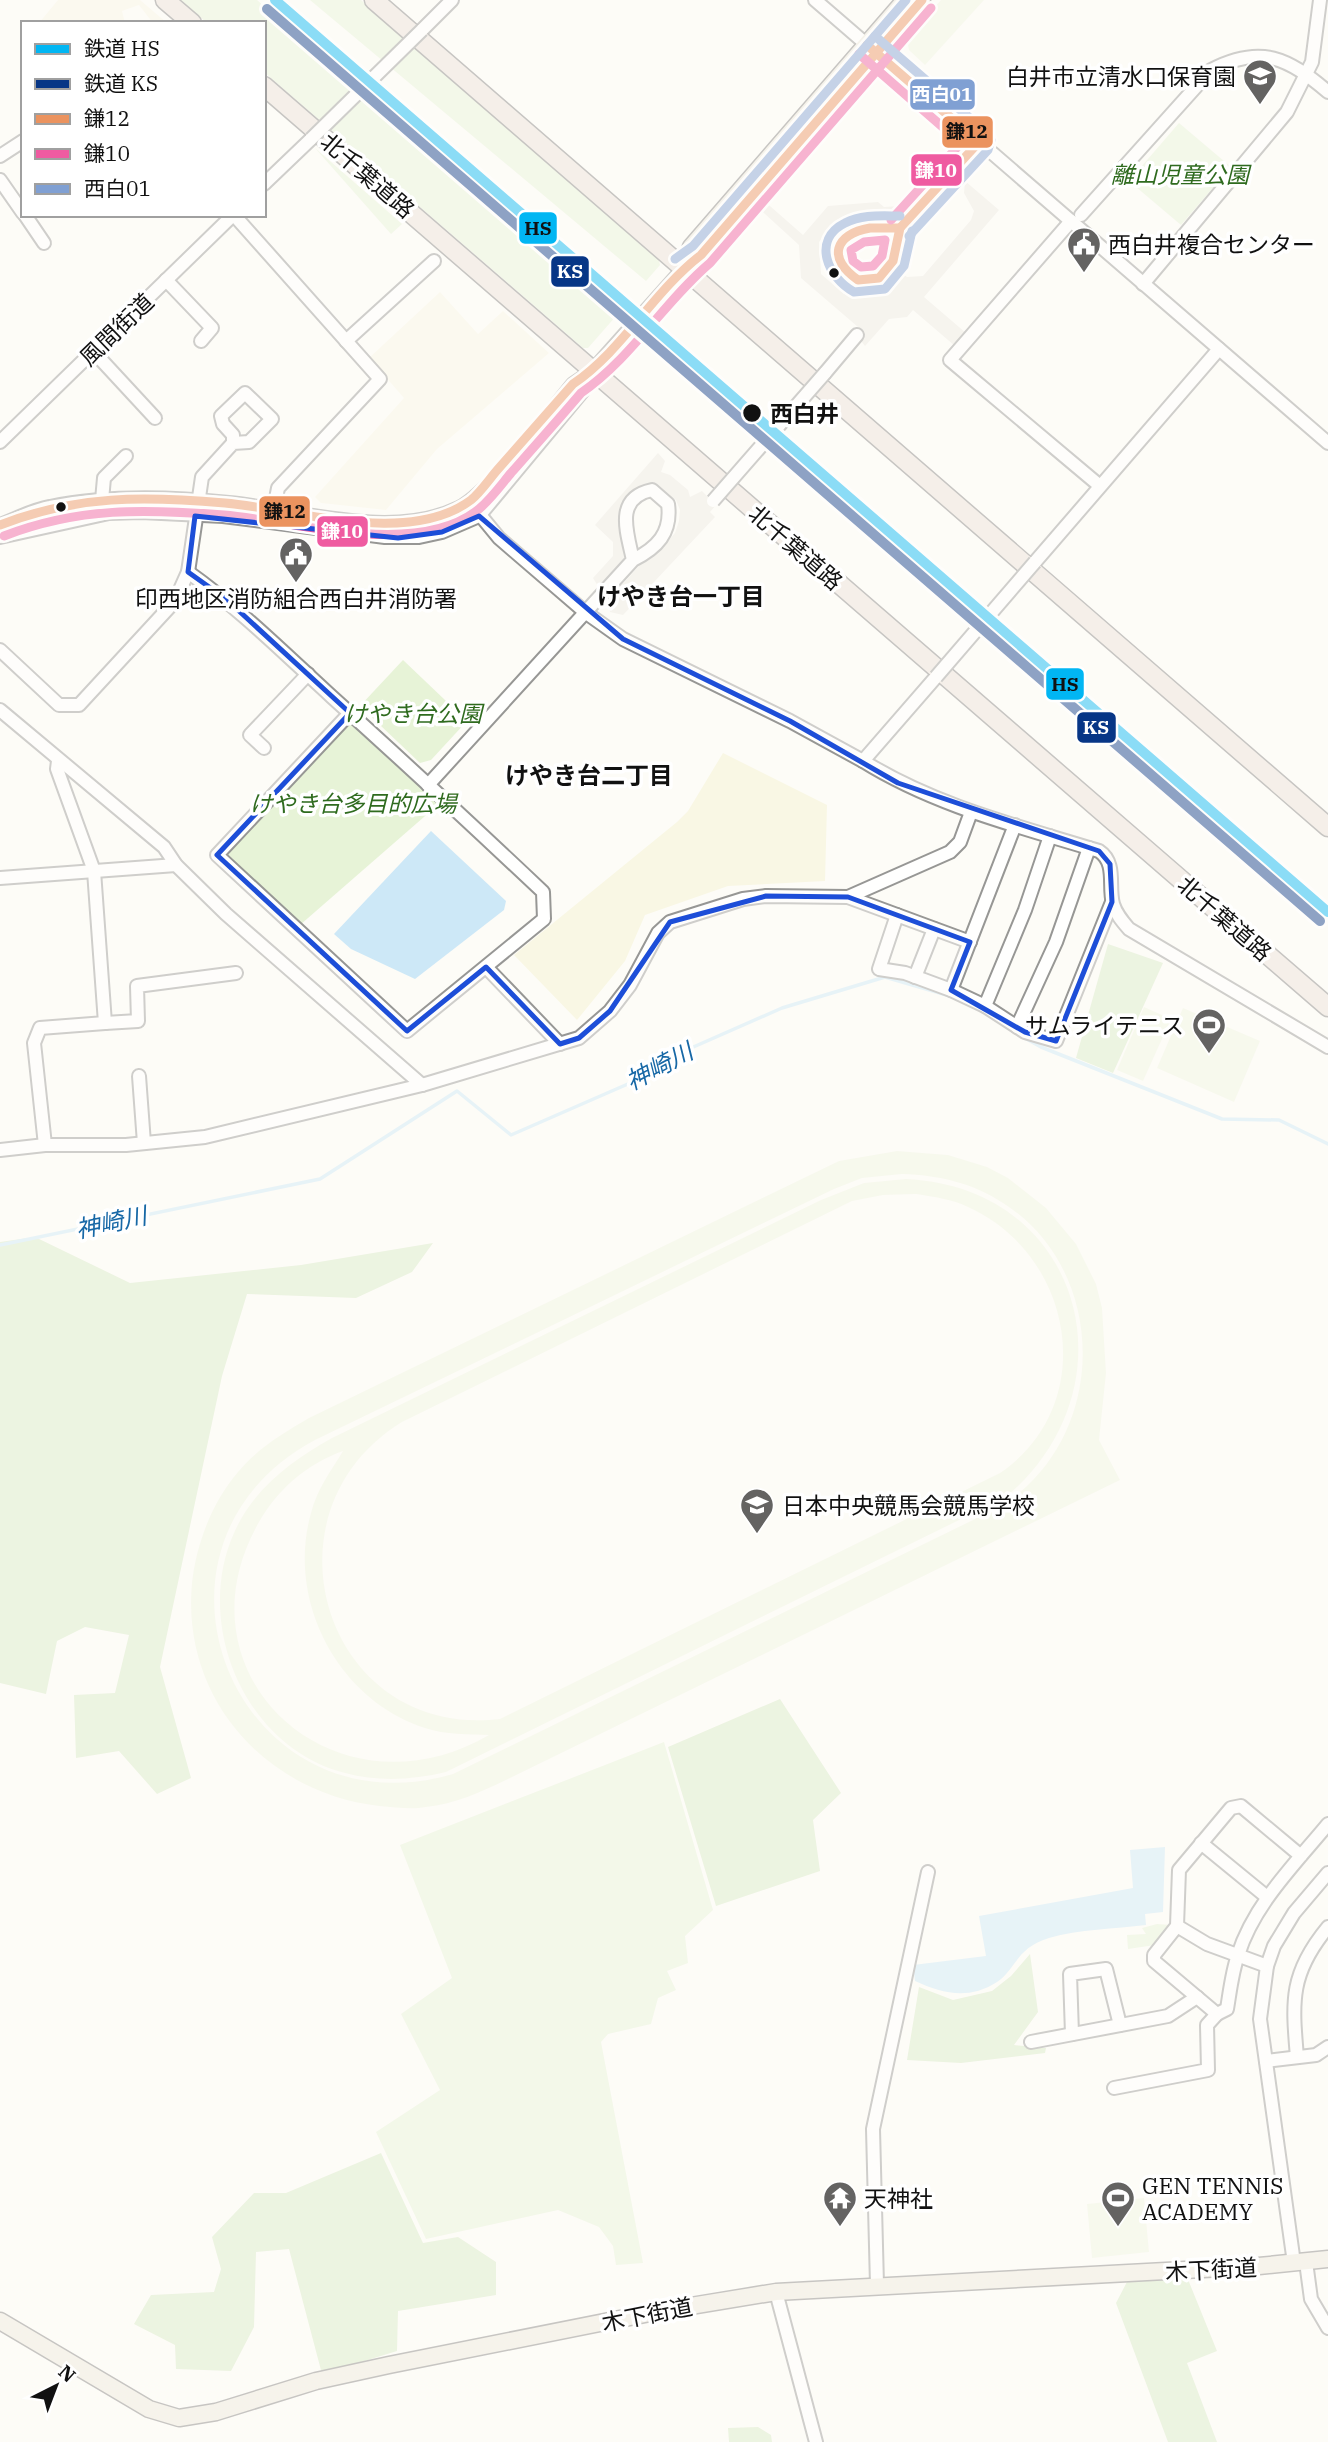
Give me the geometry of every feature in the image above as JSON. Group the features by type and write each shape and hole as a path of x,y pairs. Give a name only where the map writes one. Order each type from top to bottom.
{"highway":[{"path":"165,0 190,21"},
{"path":"374,0 680,272 1328,827"},
{"name":"北千葉道路","path":"266,88 596,367 1328,1007"}],"main road":[{"path":"872,49 905,0"},
{"path":"680,272 691,247 872,49 922,0"},
{"name":"木下街道","path":"0,2321 149,2409 179,2417 216,2412 316,2381 380,2366 647,2313 776,2292 1328,2259"}],"street":[{"path":"266,182 452,0"},
{"path":"816,0 1076,218 1143,284 1328,443"},
{"path":"1143,284 1287,111 1308,75 1315,51 1321,0"},
{"path":"1100,486 950,360 1211,70 1234,59 1258,55 1287,63 1308,75 1328,92"},
{"path":"0,156 21,142"},
{"path":"0,180 21,210"},
{"path":"26,217 44,243"},
{"name":"風間街道","path":"0,442 232,217"},
{"path":"236,217 380,379 278,488 274,509"},
{"path":"346,341 434,261"},
{"path":"0,525 48,507 102,500 196,502 397,523 435,517 471,500 573,384 596,367 680,272"},
{"path":"166,280 212,328 201,341"},
{"path":"713,502 857,335"},
{"path":"863,761 1219,349"},
{"path":"93,351 155,418"},
{"path":"0,537 109,513 195,516 398,538 442,532 479,516 582,392 596,367"},
{"path":"0,650 59,705 79,705 176,601 188,572 196,502 202,477 233,443"},
{"path":"102,500 104,478 126,456"},
{"path":"428,785 633,560 657,544 670,518 668,504 652,490 637,493 628,502 626,525 633,560"},
{"path":"471,500 479,516 499,538 585,612 623,639 790,721 898,783 971,811 1107,856 1112,902 1118,916 1129,929 1328,1047"},
{"path":"188,572 226,599 308,674 428,785 542,892 544,919 407,1031 217,855 350,713"},
{"path":"264,748 250,735 308,674"},
{"path":"0,710 164,847 176,865 272,956 320,993 422,1085"},
{"path":"58,761 57,769 93,871 105,1023"},
{"path":"848,897 950,852 960,842 971,811"},
{"path":"951,990 1015,825"},
{"path":"985,1006 1025,910 1050,836"},
{"path":"1017,1027 1055,942 1089,848"},
{"path":"0,878 176,865"},
{"path":"0,1150 45,1144 144,1143 205,1137 422,1085 579,1038 610,1011 630,985 658,933 670,922 743,899 765,896 848,897 970,942"},
{"path":"897,915 879,969 915,977 951,990 985,1006 1017,1027 1056,1041 1112,902"},
{"path":"915,977 934,929"},
{"path":"486,967 560,1044"},
{"path":"45,1144 34,1043 40,1028 138,1021 137,986 236,974"},
{"path":"139,1076 144,1143"},
{"path":"1217,2014 1154,1961 1154,1955 1177,1926 1179,1870 1231,1808 1241,1806 1301,1856"},
{"path":"1114,2088 1208,2070 1207,2025 1217,2014 1227,2009 1238,1955 1250,1924 1267,1898 1328,1824"},
{"path":"1201,1843 1267,1898"},
{"path":"877,2285 873,2129 928,1872"},
{"path":"1328,1873 1283,1929 1267,1966 1260,2019 1300,2262 1311,2299 1328,2328"},
{"path":"1177,1926 1207,1944 1267,1966"},
{"path":"1297,2057 1292,2004 1297,1977 1305,1957 1323,1943 1328,1927"},
{"path":"1072,2034 1070,1974 1106,1969 1120,2025"},
{"path":"1031,2042 1168,2016 1197,1997"},
{"path":"1266,2061 1316,2055 1328,2047"},
{"path":"776,2292 816,2442"}],"highlighted area":[{"path":"195,516 398,538 442,532 479,516 623,639 790,721 898,783 1099,851 1110,864 1112,902 1056,1041 1025,1032 951,990 970,942 848,897 766,896 670,922 610,1011 579,1038 560,1044 486,967 407,1031 217,855 350,713 226,599 188,572"}],"shaded area":[{"path":"58,0 140,0 165,21 151,21 139,5 122,11 124,21 41,21"},
{"path":"965,181 999,210 924,297 966,333 955,346 913,310 907,317 889,319 865,346 854,332 858,327 801,278 799,245 755,205 761,198 803,235 828,206 878,202 884,207 901,206 902,214 838,219 819,242 821,274 844,294 875,291 891,273 898,271 907,277 923,276 971,220 974,211 964,193"},
{"path":"440,292 478,334 503,311 549,353 437,449 386,510 321,503 315,497 404,398 369,358"},
{"path":"658,453 665,461 661,472 670,475 688,490 690,497 702,491 716,505 710,512 715,517 623,615 610,612 609,605 613,595 647,557 663,547 675,533 679,521 680,510 676,500 655,486 623,503 621,515 627,549 622,563 598,586 593,578 613,556 613,542 595,525"},
{"path":"723,753 827,805 825,881 728,886 645,915 625,961 577,1020 514,955 677,822 688,811"}],"green space":[{"path":"181,0 257,0 617,315 588,348 583,348 266,74 266,21 205,21"},
{"path":"310,0 361,0 658,257 660,265 646,281"},
{"path":"941,0 984,0 925,65 909,50 907,39"},
{"name":"離山児童公園","path":"1179,123 1231,167 1181,225 1129,181"},
{"path":"315,148 402,224 391,234"},
{"name":"けやき台公園","path":"403,660 467,721 431,760 420,763 360,706"},
{"name":"けやき台多目的広場","path":"346,724 355,724 440,803 300,925 228,858 228,849"},
{"path":"1108,944 1163,963 1113,1073 1076,1058"},
{"path":"1144,1007 1171,1019 1143,1081 1117,1070"},
{"name":"サムライテニス","path":"1183,1008 1260,1041 1234,1102 1157,1068"},
{"path":"897,1151 948,1155 987,1167 1008,1178 1046,1208 1076,1244 1096,1284 1102,1308 1106,1373 1099,1440 1120,1480 506,1780 457,1800 409,1808 379,1806 338,1797 301,1782 267,1760 239,1733 217,1701 201,1665 192,1625 192,1583 201,1539 213,1510 229,1484 253,1456 309,1418 839,1161","holes":["915,1175 942,1178 967,1185 1003,1203 1035,1230 1059,1262 1075,1299 1082,1338 1081,1379 1071,1418 1053,1454 1027,1486 1001,1505 973,1520 453,1774 377,1782 312,1763 262,1724 228,1670 214,1609 223,1546 255,1487 315,1440 834,1189 862,1178"]},
{"path":"906,1179 966,1190 1014,1216 1050,1254 1071,1299 1078,1350 1070,1402 1047,1452 1006,1497 446,1772 396,1779 357,1776 310,1759 280,1738 255,1710 237,1678 225,1642 220,1605 223,1568 234,1533 252,1503 275,1478 302,1456 332,1438 821,1200 864,1183","holes":["916,1194 962,1204 1004,1229 1032,1259 1052,1294 1062,1332 1062,1372 1052,1410 1032,1444 1000,1473 500,1719 440,1716 390,1694 353,1658 330,1612 322,1561 331,1509 357,1461 402,1422 852,1201 883,1195","343,1451 325,1480 311,1513 305,1546 306,1580 313,1612 326,1643 344,1671 367,1695 394,1714 433,1730 489,1735 432,1758 376,1761 326,1747 284,1720 253,1681 236,1633 237,1579 259,1522 284,1488 317,1463"]},
{"path":"35,1237 130,1283 301,1265 433,1243 412,1272 356,1298 247,1294 222,1376 160,1667 191,1778 157,1794 119,1751 76,1758 74,1695 115,1693 129,1635 85,1627 57,1641 46,1694 0,1683 0,1242"},
{"path":"780,1699 841,1793 813,1820 820,1871 716,1906 668,1747"},
{"path":"664,1742 713,1910 685,1936 688,1963 667,1971 676,1990 658,1998 651,2024 608,2034 601,2042 643,2263 616,2265 613,2246 599,2227 558,2210 426,2239 376,2132 440,2090 401,2014 452,1978 400,1845"},
{"path":"1157,1924 1171,1925 1155,1945 1128,1949 1127,1935 1146,1934 1142,1928"},
{"path":"1030,1954 1038,2012 1014,2045 1046,2048 1045,2053 961,2063 907,2060 919,1987 953,2000 992,1991 1011,1976"},
{"path":"381,2153 423,2243 458,2237 496,2262 496,2295 398,2311 397,2351 322,2374 289,2249 256,2252 254,2327 231,2371 176,2369 175,2345 134,2324 151,2295 214,2292 221,2269 212,2237 254,2193 286,2193"},
{"name":"GEN TENNIS ACADEMY","path":"1144,2198 1149,2252 1092,2258 1087,2204"},
{"path":"1187,2277 1217,2351 1187,2363 1217,2442 1168,2442 1116,2303 1128,2280"},
{"path":"758,2427 771,2435 772,2442 729,2442 728,2428"}],"water":[{"path":"431,831 506,901 504,910 415,979 351,949 334,934"},
{"path":"1165,1847 1163,1912 1145,1914 1146,1925 1072,1933 1038,1942 1023,1953 1004,1977 987,1988 976,1991 946,1992 915,1981 913,1965 986,1956 979,1916 1133,1888 1130,1850"}],"waterway":[{"name":"神崎川","path":"0,1245 320,1179 457,1091 511,1135 637,1080 682,1052 782,1008 885,977 950,996"},
{"name":"神崎川","path":"1023,1037 1041,1047 1222,1119 1279,1120 1328,1144"}],"rail line":[{"name":"HS","path":"275,0 1328,912"},
{"name":"KS","path":"267,9 1320,921"}],"transit line":[{"name":"西白01","path":"675,259 693,246 906,0"},
{"name":"鎌12","path":"0,525 56,508 111,500 166,499 225,503 317,517 384,523 416,521 445,514 471,500 573,384 607,355 668,286 701,255 922,0"},
{"name":"鎌10","path":"4,536 59,520 139,511 224,515 355,533 423,532 453,524 488,501 581,393 616,364 677,295 710,263 931,8"},
{"name":"西白01","path":"875,36 987,133 991,140 988,150 909,236"},
{"name":"鎌12","path":"867,45 979,142 900,228"},
{"name":"鎌10","path":"859,54 961,143 891,220"},
{"name":"西白01","path":"900,216 858,218 835,230 828,239 826,249 827,259 837,278 854,292 885,289 904,266 912,231"},
{"name":"鎌12","path":"870,228 900,228 893,261 879,278 858,280 842,264 839,248 849,236 870,228"},
{"name":"鎌10","path":"885,240 882,256 873,266 861,267 853,261 851,250 864,242 885,240"}],"place":[{"name":"白井市立清水口保育園","path":"1260,106"},
{"name":"西白井複合センター","path":"1084,274"},
{"name":"西白井","path":"752,413"},
{"name":"印西地区消防組合西白井消防署","path":"296,584"},
{"name":"サムライテニス","path":"1209,1055"},
{"name":"日本中央競馬会競馬学校","path":"757,1535"},
{"name":"天神社","path":"840,2228"},
{"name":"GEN TENNIS ACADEMY","path":"1118,2228"}],"district":[{"name":"けやき台一丁目","path":"681,596"},
{"name":"けやき台二丁目","path":"589,775"}]}
